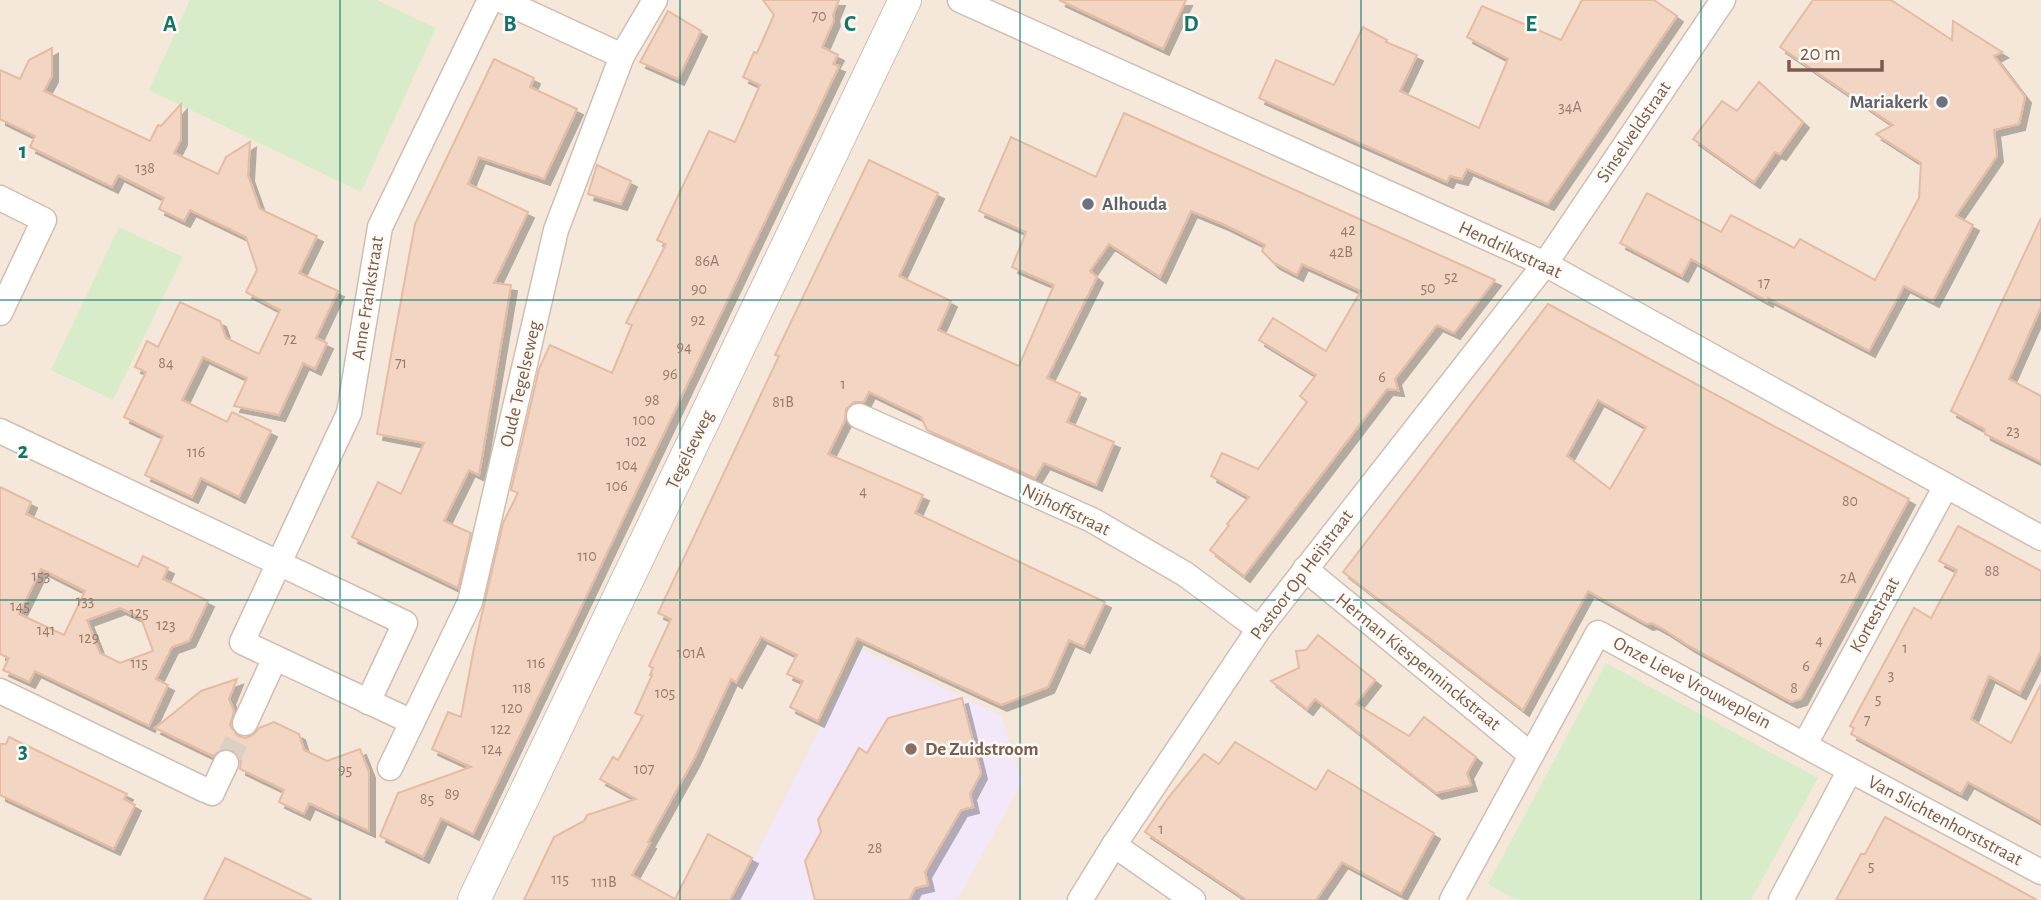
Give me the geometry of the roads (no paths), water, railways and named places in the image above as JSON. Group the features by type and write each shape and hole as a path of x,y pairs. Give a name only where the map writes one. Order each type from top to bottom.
{"street":[{"name":"Anne Frankstraat","path":"412,722 242,642 349,413 380,227 490,0"},
{"path":"501,0 622,56"},
{"name":"Oude Tegelseweg","path":"390,768 470,602 556,230 622,56 655,0"},
{"name":"Tegelseweg","path":"474,900 905,0"},
{"name":"Hendrikxstraat","path":"960,0 1545,264 2041,538"},
{"name":"Sinselveldstraat","path":"1545,264 1723,0"},
{"path":"0,198 44,220 0,313"},
{"name":"Pastoor Op Heijstraat","path":"1080,900 1259,629 1545,264"},
{"name":"Nijhoffstraat","path":"859,416 1092,520 1185,573 1259,629"},
{"path":"0,431 405,623 368,702"},
{"name":"Kortestraat","path":"1805,744 1946,486"},
{"name":"Herman Kiespenninckstraat","path":"1305,569 1531,755"},
{"name":"Onze Lieve Vrouweplein","path":"1452,900 1598,633 1850,770"},
{"path":"245,723 275,658"},
{"path":"0,691 208,791 226,763"},
{"path":"1781,900 1850,770"},
{"name":"Van Slichtenhorststraat","path":"1850,770 2041,872"},
{"path":"1114,845 1193,900"}],"tunnel":[{"path":"226,763 245,723"}],"place":[{"name":"Mariakerk","path":"1942,102"},
{"name":"Alhouda","path":"1088,204"},
{"name":"De Zuidstroom","path":"911,749"}]}
